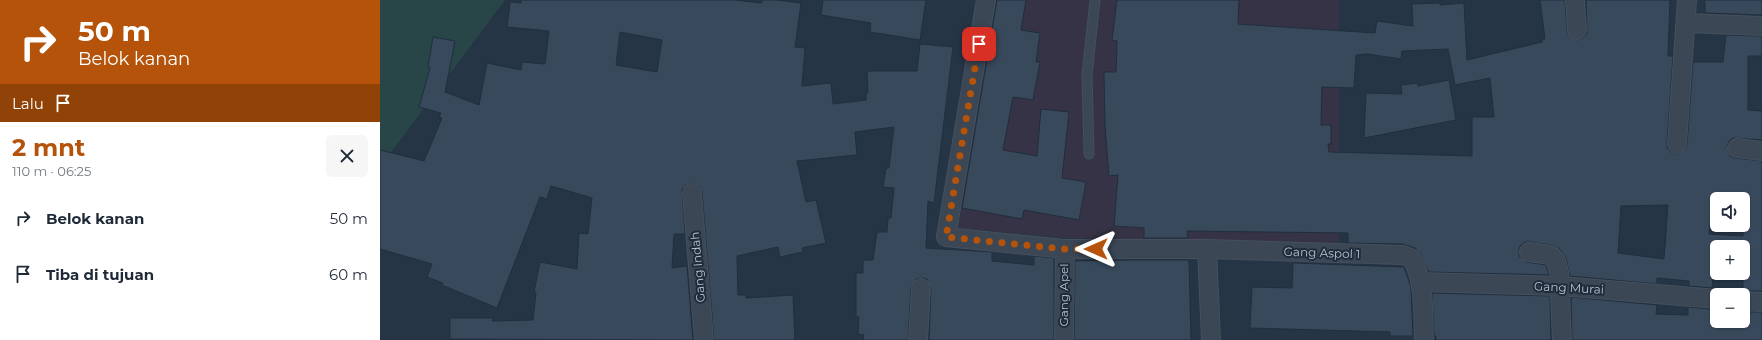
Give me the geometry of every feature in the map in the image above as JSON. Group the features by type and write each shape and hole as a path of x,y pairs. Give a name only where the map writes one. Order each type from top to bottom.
{"street":[{"name":"Gang Aspol 1","path":"986,0 946,237 1064,249 1207,249 1402,255 1411,258 1416,265 1420,282 1424,340"},
{"path":"1575,0 1577,30"},
{"path":"1677,144 1687,0"},
{"path":"1686,23 1762,26"},
{"path":"1737,148 1762,151"},
{"name":"Gang Indah","path":"692,193 704,340"},
{"name":"Gang Apel","path":"1064,249 1064,340"},
{"path":"1207,249 1211,340"},
{"path":"1529,252 1545,253 1554,257 1558,266 1562,340"},
{"name":"Gang Murai","path":"1420,282 1560,286 1710,298"},
{"path":"918,340 921,288"},
{"path":"1750,301 1762,302"}],"lane":[{"path":"1088,154 1087,75 1095,0"}],"shaded area":[{"path":"998,0 1339,0 1339,243 1068,238 958,228"}],"green space":[{"path":"380,0 505,0 380,167"}],"building":[{"path":"521,0 734,0 762,3 762,0 777,0 801,3 795,47 805,48 802,86 831,83 833,104 866,100 866,93 868,93 867,71 917,71 920,44 953,47 934,203 928,201 926,248 992,252 992,261 1034,265 1034,256 1054,258 1054,340 929,340 931,288 927,279 921,278 916,279 911,287 908,340 863,340 864,335 858,334 859,317 856,317 856,273 863,273 863,260 873,260 877,232 887,232 888,218 891,218 894,188 883,187 886,168 889,168 894,127 855,132 857,155 797,161 806,202 816,200 826,243 802,248 803,252 780,257 778,247 737,256 738,295 746,295 746,298 793,295 795,340 714,340 702,192 700,187 692,183 686,185 682,189 685,234 674,234 672,268 687,266 693,340 450,339 450,318 493,318 492,321 533,320 536,292 534,292 540,262 577,269 579,233 588,234 592,198 551,186 547,199 540,197 497,308 442,285 443,283 427,277 432,264 380,249 380,150 424,161 442,118 439,117 441,113 419,107 430,68 428,67 433,37 455,41 445,92 479,105 487,63 521,70 522,62 545,64 549,31 507,27 510,2 521,3","holes":["620,32 662,40 657,72 616,65"]},
{"path":"823,0 926,0 920,40 870,32 871,23 821,15"},
{"path":"997,0 1026,0 1021,30 1040,33 1036,62 1040,62 1033,100 1013,97 1003,150 1037,156 1041,109 1069,112 1062,178 1086,182 1079,220 1024,210 1022,219 962,208"},
{"path":"1117,0 1239,0 1238,24 1375,33 1377,21 1413,26 1412,4 1440,3 1440,5 1464,3 1467,60 1542,42 1542,40 1545,39 1540,0 1565,0 1567,31 1569,36 1577,40 1583,38 1587,34 1586,0 1670,0 1668,56 1673,56 1667,148 1671,152 1677,154 1685,150 1687,145 1693,62 1723,62 1726,35 1762,36 1762,56 1748,56 1748,110 1762,111 1762,140 1733,138 1729,141 1727,147 1730,156 1735,158 1762,161 1762,291 1750,291 1750,288 1743,288 1743,280 1750,280 1750,240 1710,240 1710,280 1713,280 1712,288 1689,286 1689,281 1657,278 1657,284 1570,276 1566,258 1559,248 1552,245 1530,242 1525,242 1520,246 1519,256 1527,262 1546,265 1549,275 1429,272 1420,253 1415,248 1403,244 1348,243 1348,233 1187,231 1188,238 1144,238 1144,228 1114,226 1118,175 1109,176 1105,126 1104,72 1116,72 1117,41 1112,40","holes":["1448,49 1455,85 1490,78 1494,117 1472,117 1472,156 1329,152 1328,144 1331,144 1331,125 1321,125 1322,87 1354,88 1356,55 1367,54 1401,59 1402,51","1668,205 1664,259 1618,253 1621,206"]},
{"path":"1705,0 1762,0 1762,15 1705,13"},
{"path":"1449,80 1456,120 1364,138 1366,93 1402,94 1401,85 1417,83 1418,86"},
{"path":"1189,260 1191,340 1074,340 1075,261"},
{"path":"1293,263 1404,267 1411,287 1413,336 1390,336 1390,332 1250,328 1252,287 1292,288"},
{"path":"1432,293 1550,296 1551,340 1436,340 1436,336 1434,336"},
{"path":"1571,297 1657,305 1656,314 1688,315 1688,307 1710,309 1710,328 1750,328 1750,312 1762,312 1762,340 1572,340"}],"route":[{"path":"979,44 946,237 1064,249 1096,249"}]}
